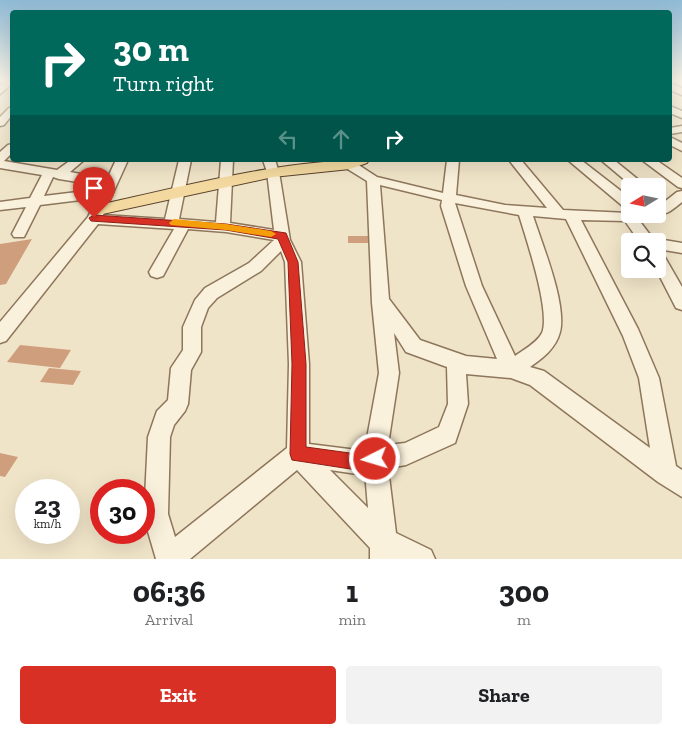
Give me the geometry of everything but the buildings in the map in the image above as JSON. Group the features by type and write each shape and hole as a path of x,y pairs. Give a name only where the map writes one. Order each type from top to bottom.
{"main road":[{"path":"96,214 226,184 271,166 356,162"}],"street":[{"path":"0,123 10,111"},
{"path":"0,159 10,148"},
{"path":"19,234 34,202 54,174 75,162"},
{"path":"0,335 96,214 121,162"},
{"path":"157,272 178,223 177,194 185,162"},
{"path":"223,227 227,162"},
{"path":"356,162 373,180 449,198 525,212 566,215 621,213"},
{"path":"454,162 448,206 474,286 512,369"},
{"path":"517,162 574,223 632,335 649,378 674,480"},
{"path":"576,162 621,200"},
{"path":"610,162 630,178"},
{"path":"651,162 682,184"},
{"path":"0,164 54,174 108,188"},
{"path":"271,166 282,238 293,262 299,364 298,454 380,539 384,550"},
{"path":"373,180 381,300 389,373 375,459 384,550"},
{"path":"0,206 34,202 108,188"},
{"path":"666,203 682,195"},
{"path":"512,369 545,344 552,332 551,302 525,212"},
{"path":"96,214 223,227 282,238"},
{"path":"282,238 255,267 211,294 201,305 192,327 192,352 181,368 178,404 165,419 159,437 155,514 169,558 298,454 357,462 406,454 447,435 458,404 456,361"},
{"path":"666,245 682,248"},
{"path":"666,273 682,303"},
{"path":"381,300 413,346 466,365 512,369 537,378 674,480"},
{"path":"384,550 422,559"}],"slow traffic":[{"path":"174,223 226,227 271,234"}],"route":[{"path":"94,218 226,227 282,236 293,262 299,364 298,454 357,462 375,459"}]}
